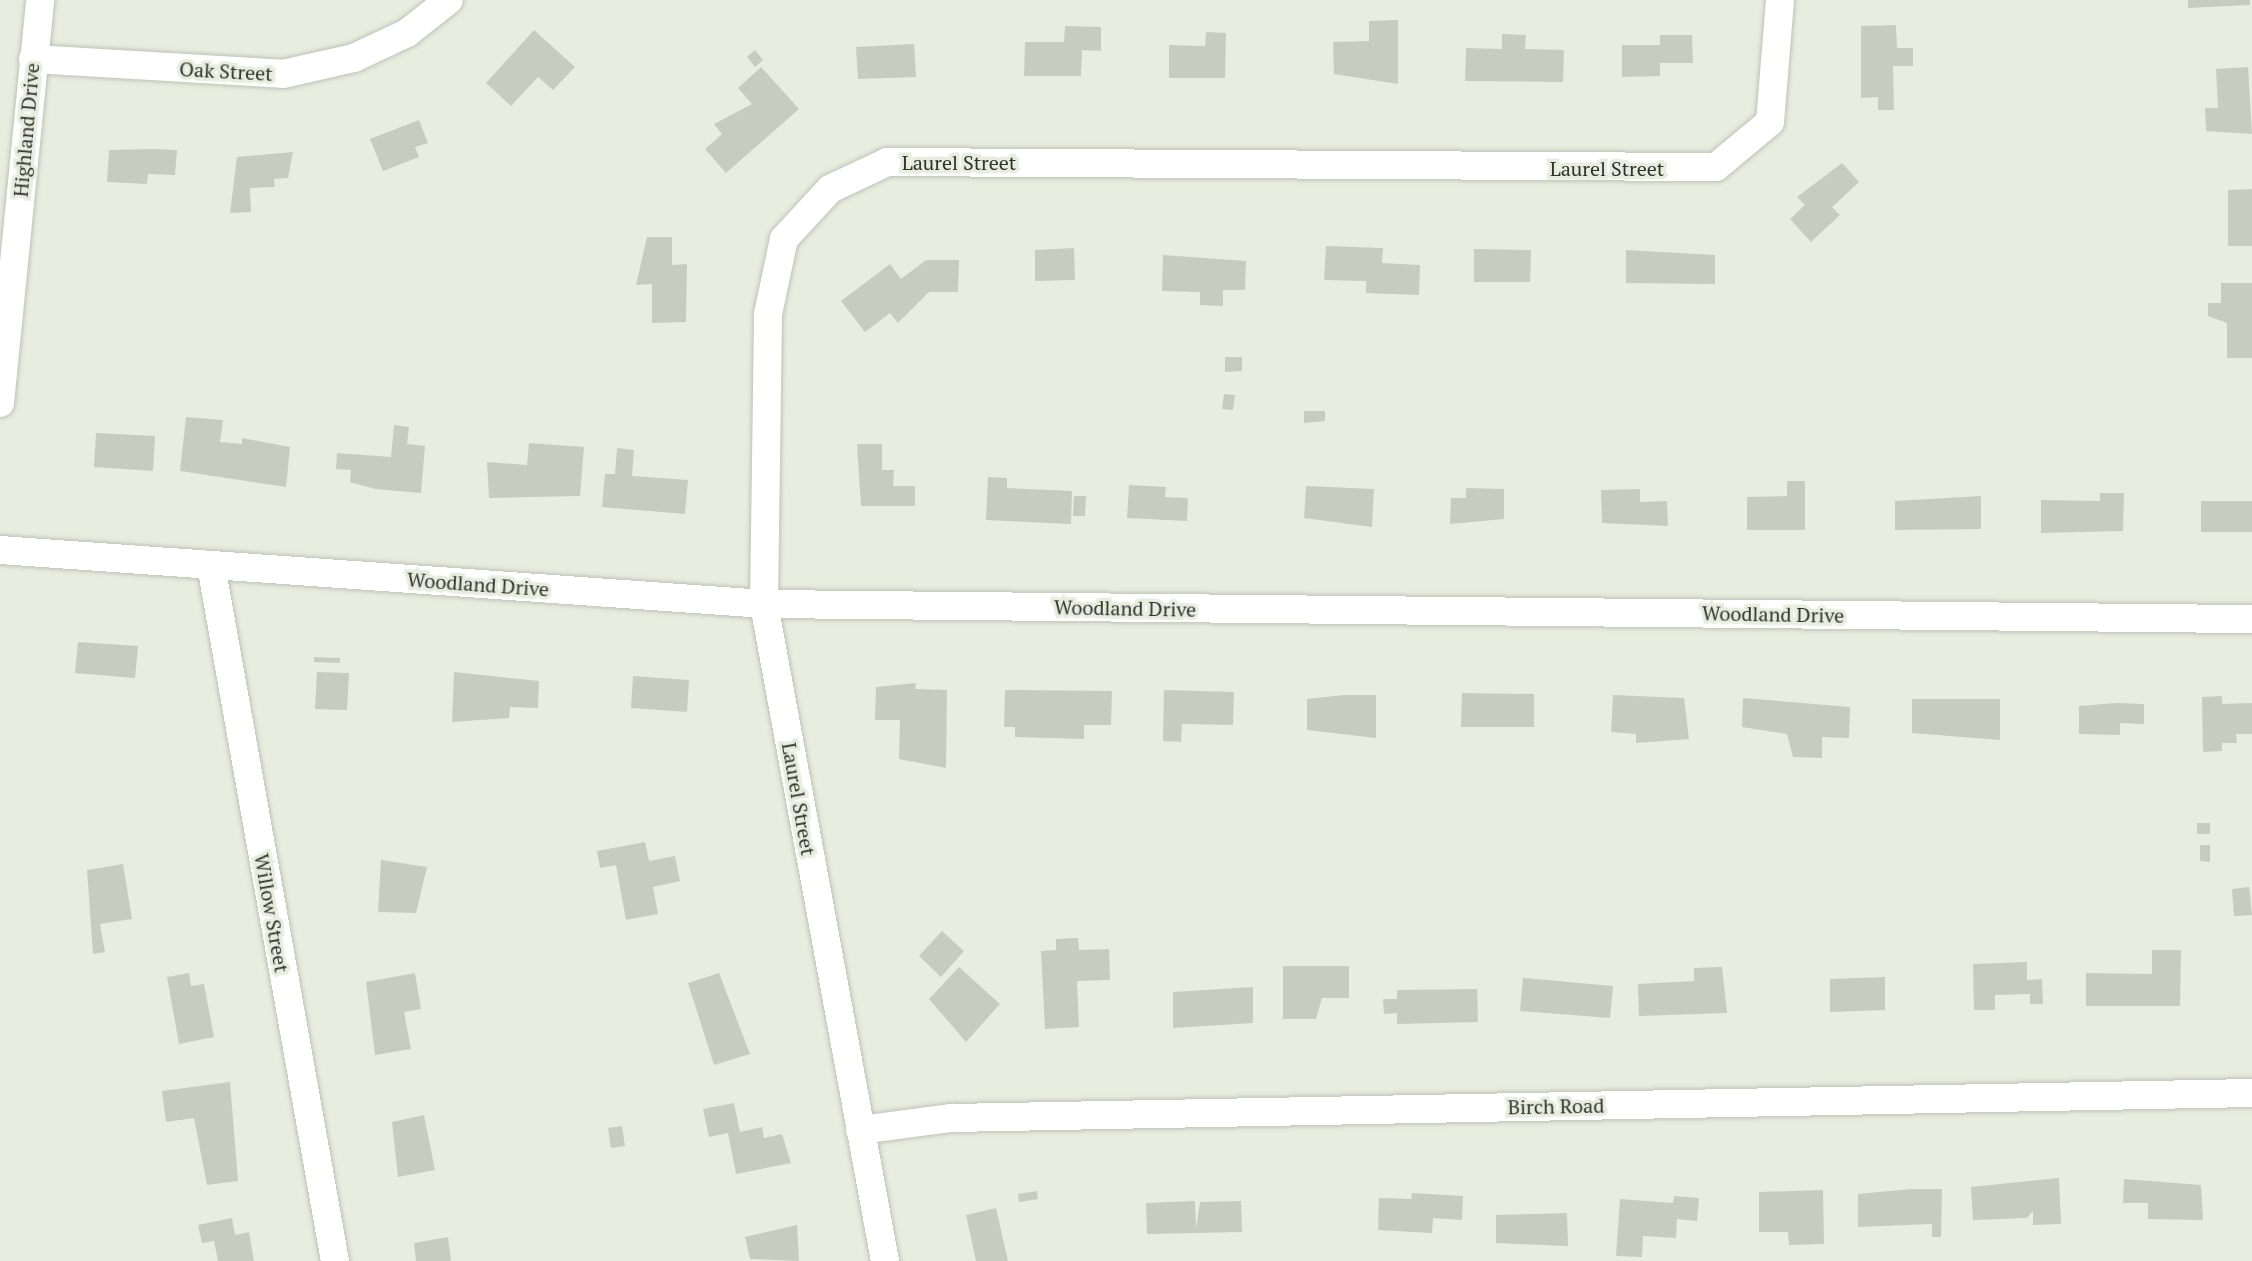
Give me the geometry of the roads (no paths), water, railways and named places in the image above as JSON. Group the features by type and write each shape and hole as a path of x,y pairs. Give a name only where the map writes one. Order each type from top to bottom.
{"street":[{"name":"Highland Drive","path":"0,403 40,0"},
{"name":"Oak Street","path":"33,59 283,74 354,58 407,33 449,0"},
{"name":"Laurel Street","path":"885,1261 764,604 768,314 784,239 830,189 887,162 1716,167 1770,122 1780,0"},
{"name":"Woodland Drive","path":"0,550 764,604 2252,619"},
{"name":"Willow Street","path":"211,565 335,1261"},
{"name":"Birch Road","path":"860,1130 951,1118 2252,1093"}]}
